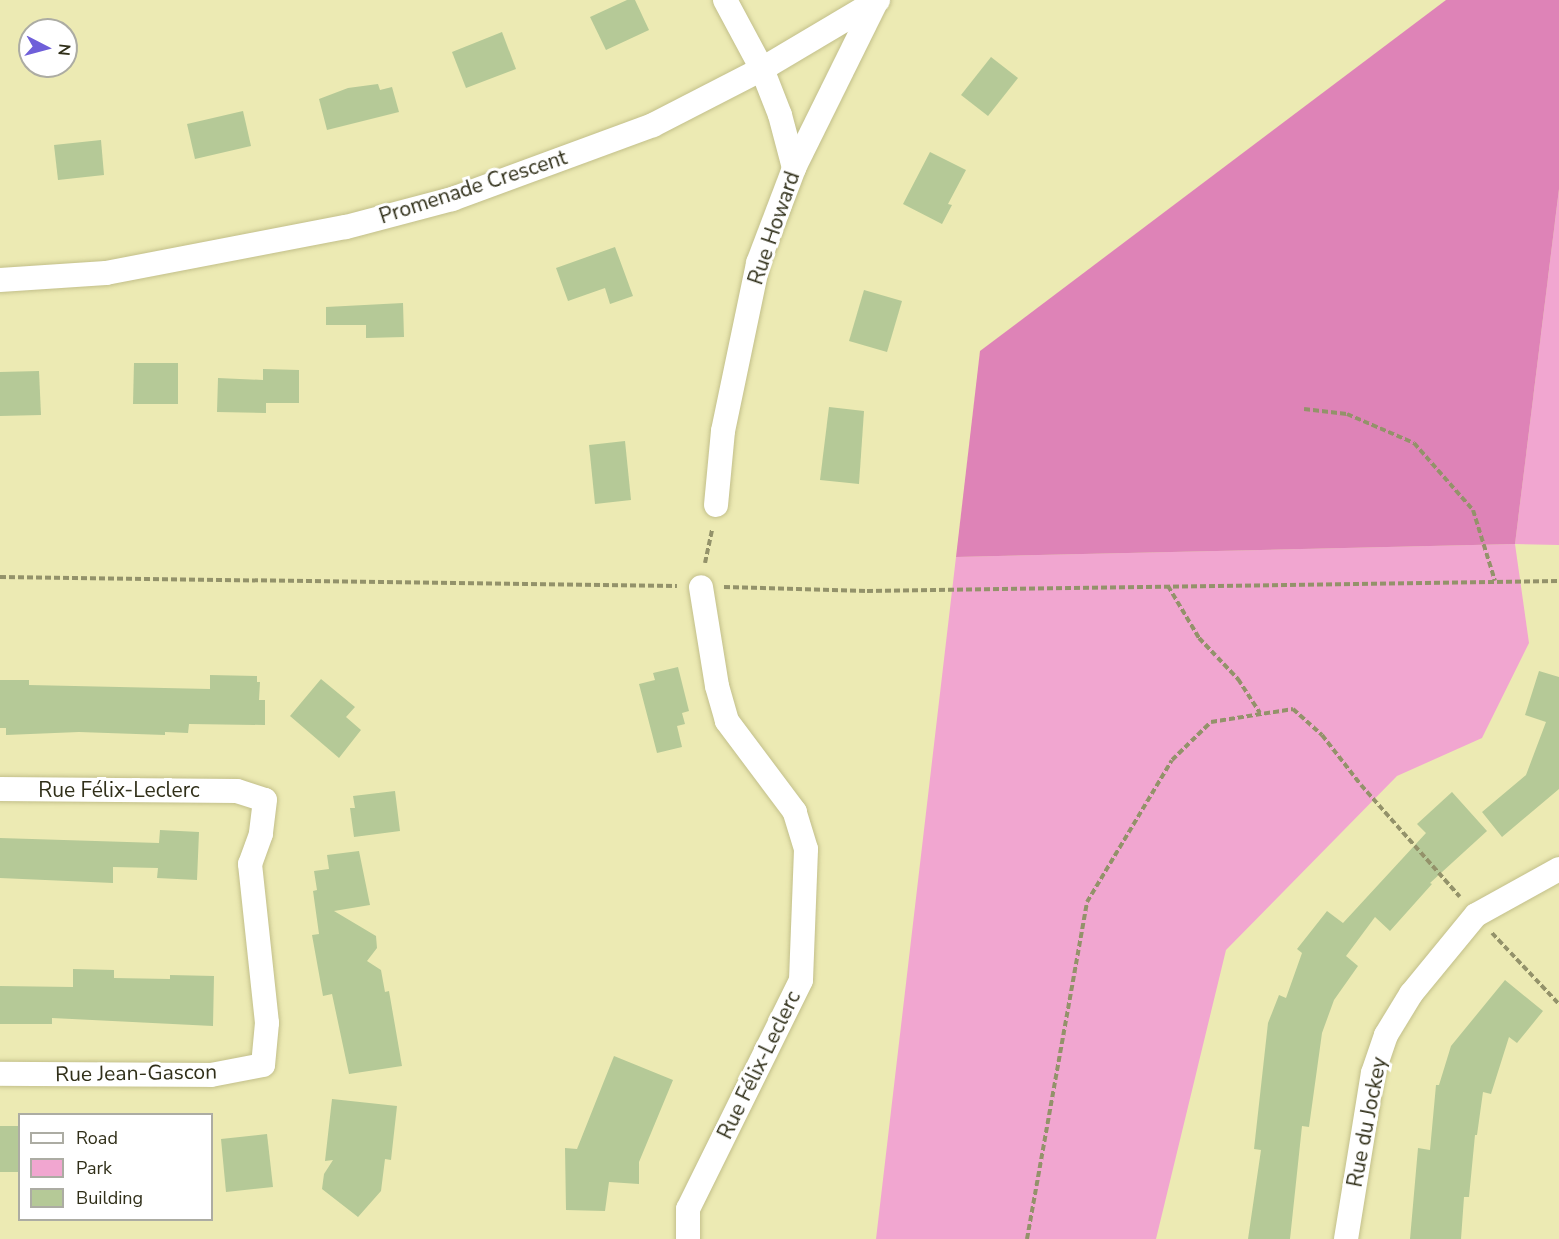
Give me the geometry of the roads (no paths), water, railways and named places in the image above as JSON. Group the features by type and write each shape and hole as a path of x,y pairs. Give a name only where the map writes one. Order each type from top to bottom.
{"street":[{"path":"725,0 762,69 780,115 794,168"},
{"name":"Promenade Crescent","path":"0,280 106,273 346,227 452,199 653,125 762,69 877,1"},
{"name":"Rue Howard","path":"716,505 723,431 758,263 794,168 877,1"},
{"name":"Rue Félix-Leclerc","path":"688,1239 688,1209 801,980 806,849 795,812 727,721 717,686 701,587"},
{"name":"Rue Félix-Leclerc","path":"0,789 237,791"},
{"name":"Rue Jean-Gascon","path":"0,1074 211,1076 262,1065 267,1023 250,864 261,834 265,801 237,791"},
{"name":"Rue du Jockey","path":"1346,1239 1373,1073 1386,1035 1411,994 1476,915 1559,869"}]}
